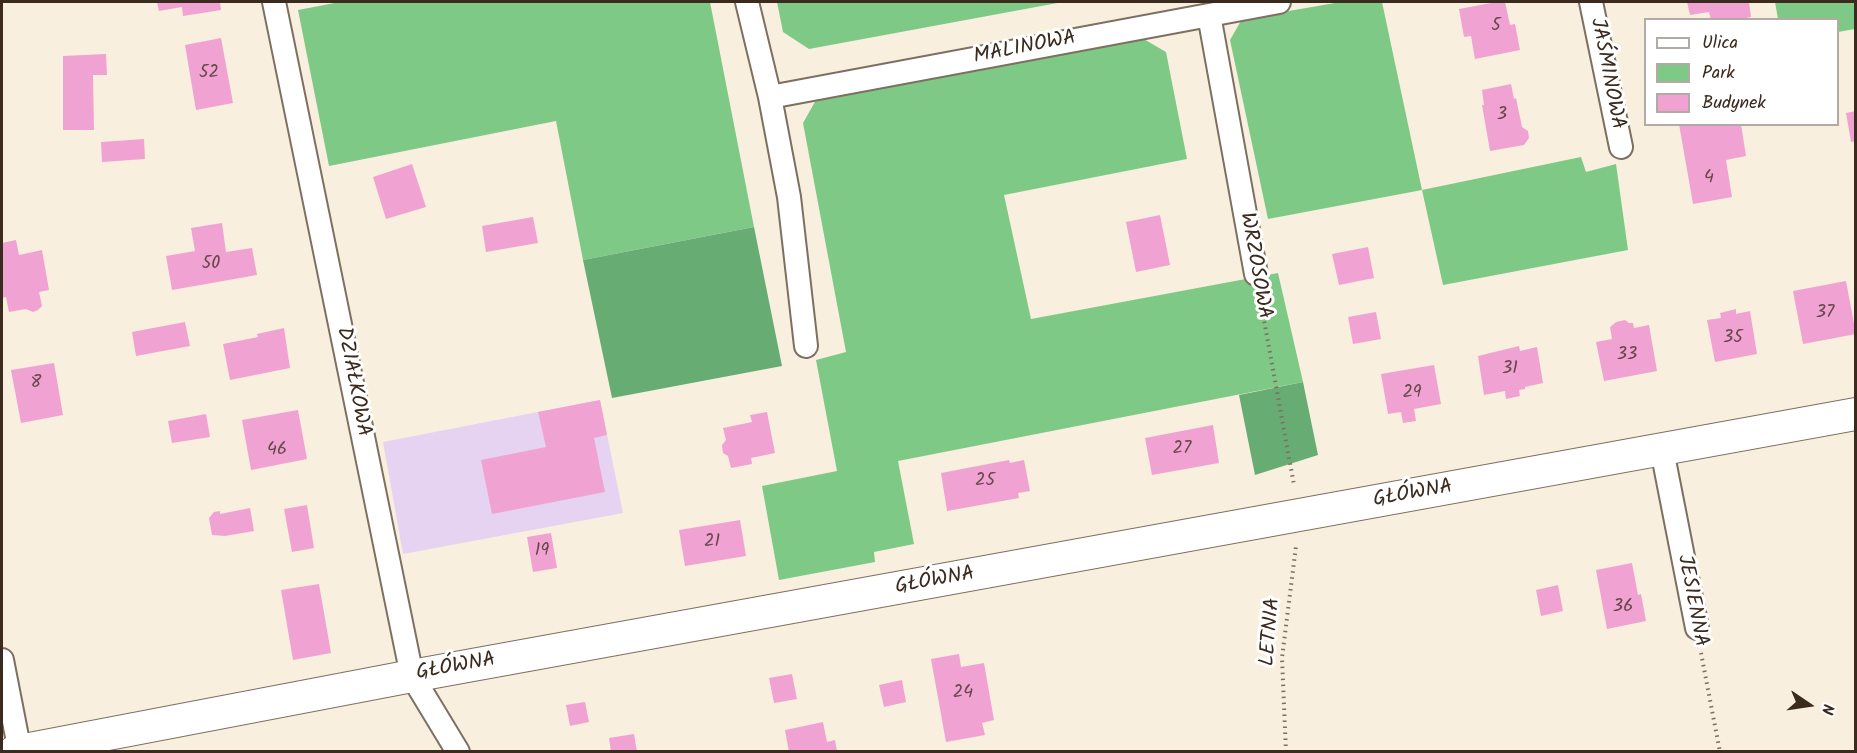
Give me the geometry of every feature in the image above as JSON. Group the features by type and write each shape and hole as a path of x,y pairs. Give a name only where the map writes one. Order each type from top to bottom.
{"street":[{"name":"DZIAŁKOWA","path":"274,2 412,676 458,752"},
{"path":"747,2 770,97 789,197 806,346"},
{"name":"MALINOWA","path":"770,97 1279,2"},
{"name":"JAŚMINOWA","path":"1591,2 1621,147"},
{"name":"WRZOSOWA","path":"1209,15 1256,274"},
{"name":"GŁÓWNA","path":"18,751 412,676 1856,414"},
{"name":"JESIENNA","path":"1662,450 1697,628"},
{"path":"2,660 18,751"}],"path":[{"name":"WRZOSOWA","path":"1256,274 1300,516"},
{"name":"LETNIA","path":"1286,752 1282,658 1300,516"},
{"name":"JESIENNA","path":"1697,628 1720,752"}],"shaded area":[{"path":"600,400 623,513 403,554 383,442"}],"green space":[{"path":"340,2 710,2 754,227 583,260 556,121 329,166 298,10"},
{"path":"777,2 1063,2 809,49 783,32"},
{"path":"1341,2 1382,2 1422,190 1268,219 1230,40 1242,19"},
{"path":"1775,2 1855,2 1855,29 1839,32 1839,18 1778,18"},
{"path":"1142,38 1166,52 1187,159 1004,195 1031,319 1278,273 1303,382 898,461 914,544 874,552 875,562 779,580 762,486 837,471 816,360 846,352 803,123 816,100"},
{"path":"1581,157 1586,172 1616,164 1628,250 1443,285 1422,190"},
{"path":"754,227 782,366 612,398 583,260"},
{"path":"1303,382 1318,455 1255,475 1239,395"}],"building":[{"path":"157,2 220,2 221,10 183,16 182,7 159,11"},
{"path":"1505,2 1510,25 1515,24 1520,50 1475,59 1471,36 1464,37 1459,9"},
{"path":"1687,2 1749,2 1751,17 1710,18 1709,12 1690,15"},
{"path":"221,38 233,103 196,110 185,45"},
{"path":"106,54 107,75 93,75 94,130 63,130 63,56"},
{"path":"1511,84 1522,127 1528,131 1529,138 1524,145 1490,151 1482,105 1484,105 1482,90"},
{"path":"1856,111 1856,141 1851,142 1846,113"},
{"path":"1679,126 1741,126 1746,156 1726,160 1732,197 1693,204"},
{"path":"144,139 145,159 102,162 101,142"},
{"path":"412,164 426,207 386,219 373,177"},
{"path":"1160,215 1170,265 1136,272 1126,222"},
{"path":"533,217 538,243 486,252 482,226"},
{"path":"222,223 226,252 252,248 257,275 172,290 166,256 195,251 191,228"},
{"path":"16,240 19,255 42,250 49,290 39,292 42,306 33,312 26,309 9,312 6,297 2,298 2,243"},
{"path":"1368,247 1374,278 1339,285 1332,254"},
{"path":"1846,281 1856,334 1803,344 1793,291"},
{"path":"1736,309 1736,314 1750,311 1757,354 1715,362 1707,320 1721,318 1720,313"},
{"path":"1376,312 1381,339 1353,344 1348,317"},
{"path":"1625,320 1633,323 1634,328 1649,325 1657,371 1604,381 1596,342 1612,339 1610,327 1616,322"},
{"path":"185,322 190,346 136,356 132,332"},
{"path":"284,328 290,368 230,380 223,344 258,337 257,334"},
{"path":"1519,346 1520,351 1537,347 1543,383 1525,387 1519,390 1520,396 1506,399 1505,391 1484,395 1478,356"},
{"path":"54,363 63,415 21,423 11,370"},
{"path":"1434,365 1441,404 1414,409 1416,421 1403,423 1401,412 1388,414 1381,374"},
{"path":"600,400 607,435 594,438 605,492 492,514 481,460 546,447 538,412"},
{"path":"298,410 307,459 251,470 242,420"},
{"path":"767,412 775,453 751,458 752,464 731,468 728,456 723,453 722,445 726,440 723,428 752,422 750,415"},
{"path":"206,414 210,437 172,443 168,421"},
{"path":"1213,425 1219,463 1152,475 1145,438"},
{"path":"1009,460 1010,463 1024,460 1030,491 1018,493 1019,498 947,511 941,473"},
{"path":"307,505 314,548 292,552 284,509"},
{"path":"250,508 254,531 225,536 212,535 209,518 214,512 220,511 220,514"},
{"path":"740,520 746,556 685,566 679,530"},
{"path":"551,533 557,568 533,572 527,537"},
{"path":"1632,563 1646,621 1607,629 1596,570"},
{"path":"319,584 331,653 293,660 281,590"},
{"path":"1558,585 1563,611 1541,616 1536,590"},
{"path":"959,654 961,667 984,663 994,720 982,723 985,735 946,742 931,659"},
{"path":"792,674 797,699 774,703 769,678"},
{"path":"902,680 906,702 884,707 879,685"},
{"path":"585,702 589,722 570,726 566,705"},
{"path":"823,722 827,742 835,740 837,751 789,752 785,730"},
{"path":"634,734 637,752 611,752 609,738"}]}
